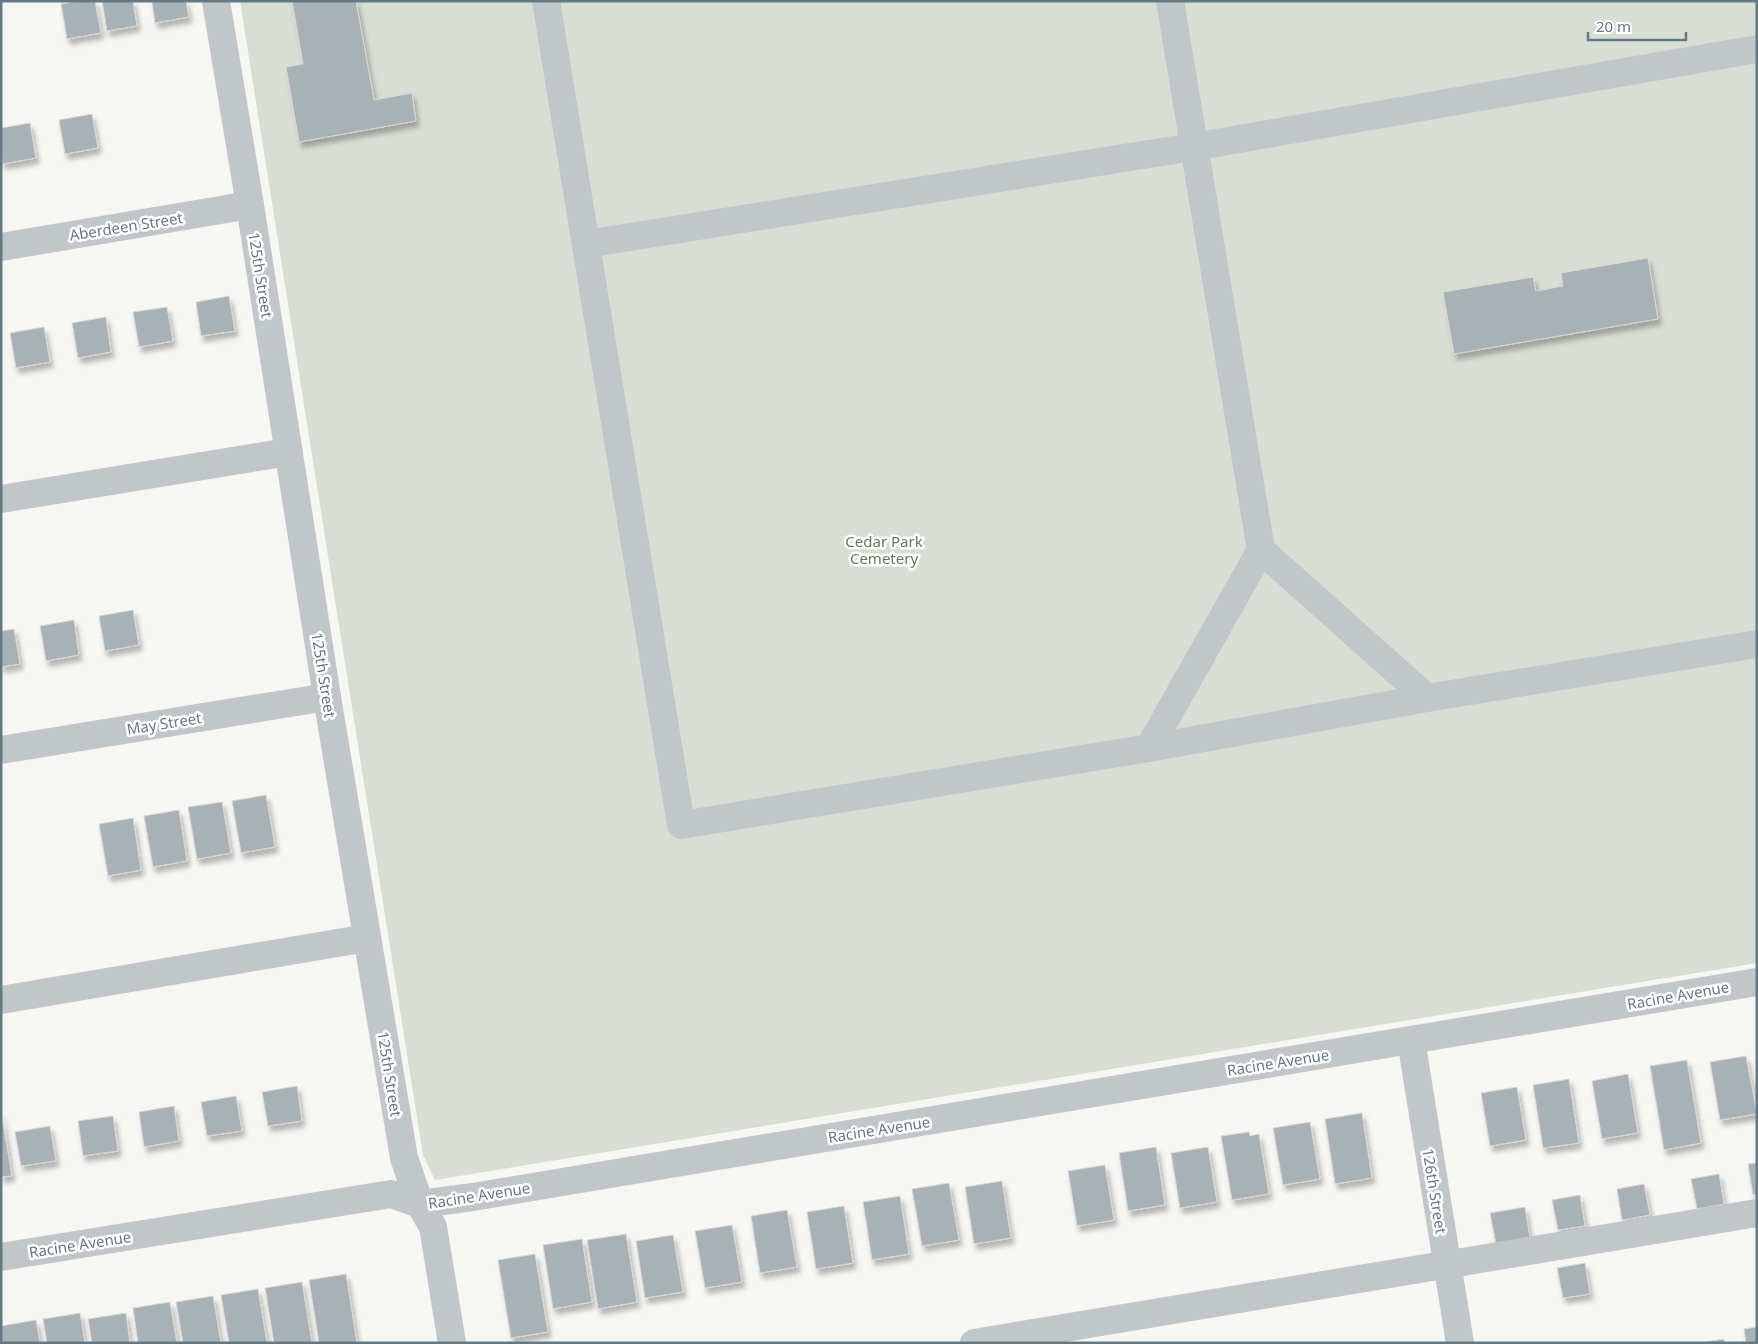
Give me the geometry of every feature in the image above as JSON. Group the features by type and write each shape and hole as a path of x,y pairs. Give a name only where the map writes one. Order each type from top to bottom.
{"street":[{"name":"125th Street","path":"216,1 327,697 404,1158 420,1204 433,1227 452,1343"},
{"path":"546,1 681,825 1149,748 1427,698 1757,644"},
{"path":"1149,748 1260,550 1170,1"},
{"path":"586,244 1193,147 1757,49"},
{"name":"Aberdeen Street","path":"1,247 250,206"},
{"path":"1,499 288,452"},
{"path":"1260,550 1427,698"},
{"name":"May Street","path":"1,750 327,697"},
{"path":"1,1000 367,938"},
{"name":"Racine Avenue","path":"1,1257 391,1194 420,1204 473,1197 1757,982"},
{"name":"126th Street","path":"1411,1040 1460,1343"},
{"path":"974,1343 1757,1213"}],"green space":[{"name":"Cedar Park Cemetery","path":"240,1 1757,1 1757,963 435,1180 423,1155"}],"building":[{"path":"95,1 101,33 67,39 61,4"},
{"path":"102,1 133,1 137,26 107,31"},
{"path":"152,1 186,1 189,17 155,23"},
{"path":"292,1 356,1 374,100 412,93 416,121 299,142 286,67 303,64"},
{"path":"92,114 98,148 65,154 59,120"},
{"path":"30,123 36,158 2,164 1,128"},
{"path":"1648,258 1658,319 1454,354 1443,292 1533,277 1536,291 1563,286 1561,273"},
{"path":"229,296 235,331 201,336 196,302"},
{"path":"167,307 173,341 139,347 133,312"},
{"path":"106,317 111,352 78,358 72,323"},
{"path":"44,327 50,362 16,368 10,333"},
{"path":"133,610 139,645 105,651 99,616"},
{"path":"74,620 79,655 46,661 40,626"},
{"path":"14,629 20,664 1,667 1,631"},
{"path":"266,795 275,847 241,853 232,801"},
{"path":"222,802 231,853 197,859 188,807"},
{"path":"179,810 187,861 153,867 144,816"},
{"path":"133,818 141,870 108,876 99,824"},
{"path":"1746,1056 1757,1114 1720,1120 1710,1062"},
{"path":"1687,1060 1701,1143 1664,1150 1650,1066"},
{"path":"1628,1074 1638,1133 1602,1139 1592,1081"},
{"path":"1569,1079 1579,1143 1543,1148 1533,1085"},
{"path":"297,1086 302,1121 268,1126 262,1092"},
{"path":"1517,1087 1526,1140 1490,1146 1481,1093"},
{"path":"236,1096 242,1131 207,1136 201,1102"},
{"path":"174,1106 179,1141 144,1147 139,1112"},
{"path":"1,1112 12,1176 1,1177"},
{"path":"1362,1113 1372,1178 1335,1184 1325,1119"},
{"path":"113,1116 118,1151 83,1156 78,1121"},
{"path":"1310,1122 1320,1179 1283,1185 1273,1128"},
{"path":"50,1126 56,1161 21,1166 15,1132"},
{"path":"1249,1132 1250,1136 1259,1134 1269,1194 1232,1200 1221,1136"},
{"path":"1156,1147 1165,1205 1128,1211 1119,1153"},
{"path":"1208,1147 1217,1202 1180,1208 1171,1153"},
{"path":"1757,1163 1757,1194 1753,1195 1748,1164"},
{"path":"1105,1165 1114,1220 1077,1226 1068,1171"},
{"path":"1719,1174 1724,1204 1697,1209 1691,1179"},
{"path":"1002,1181 1011,1238 974,1244 965,1187"},
{"path":"949,1183 959,1240 922,1246 912,1189"},
{"path":"1644,1184 1650,1215 1622,1220 1617,1189"},
{"path":"1580,1195 1585,1226 1558,1230 1552,1200"},
{"path":"900,1196 909,1254 872,1260 863,1202"},
{"path":"844,1206 853,1263 816,1269 807,1212"},
{"path":"1525,1207 1530,1238 1496,1244 1490,1213"},
{"path":"787,1210 797,1267 760,1273 751,1216"},
{"path":"732,1225 742,1282 705,1288 695,1231"},
{"path":"626,1234 637,1302 598,1309 587,1240"},
{"path":"673,1235 683,1292 645,1298 636,1241"},
{"path":"582,1239 592,1302 553,1309 543,1245"},
{"path":"535,1254 548,1332 511,1338 498,1260"},
{"path":"1585,1263 1590,1294 1563,1298 1557,1268"},
{"path":"346,1274 357,1343 319,1343 309,1280"},
{"path":"302,1282 312,1343 274,1343 265,1288"},
{"path":"258,1289 267,1343 229,1343 221,1295"},
{"path":"213,1296 221,1343 183,1343 176,1302"},
{"path":"170,1302 177,1343 138,1343 133,1308"},
{"path":"80,1313 85,1343 47,1343 43,1319"},
{"path":"126,1313 130,1343 92,1343 88,1319"},
{"path":"36,1320 40,1343 2,1343 1,1326"},
{"path":"1757,1327 1757,1343 1746,1343 1744,1329"},
{"path":"1724,1339 1724,1343 1699,1343"}]}
